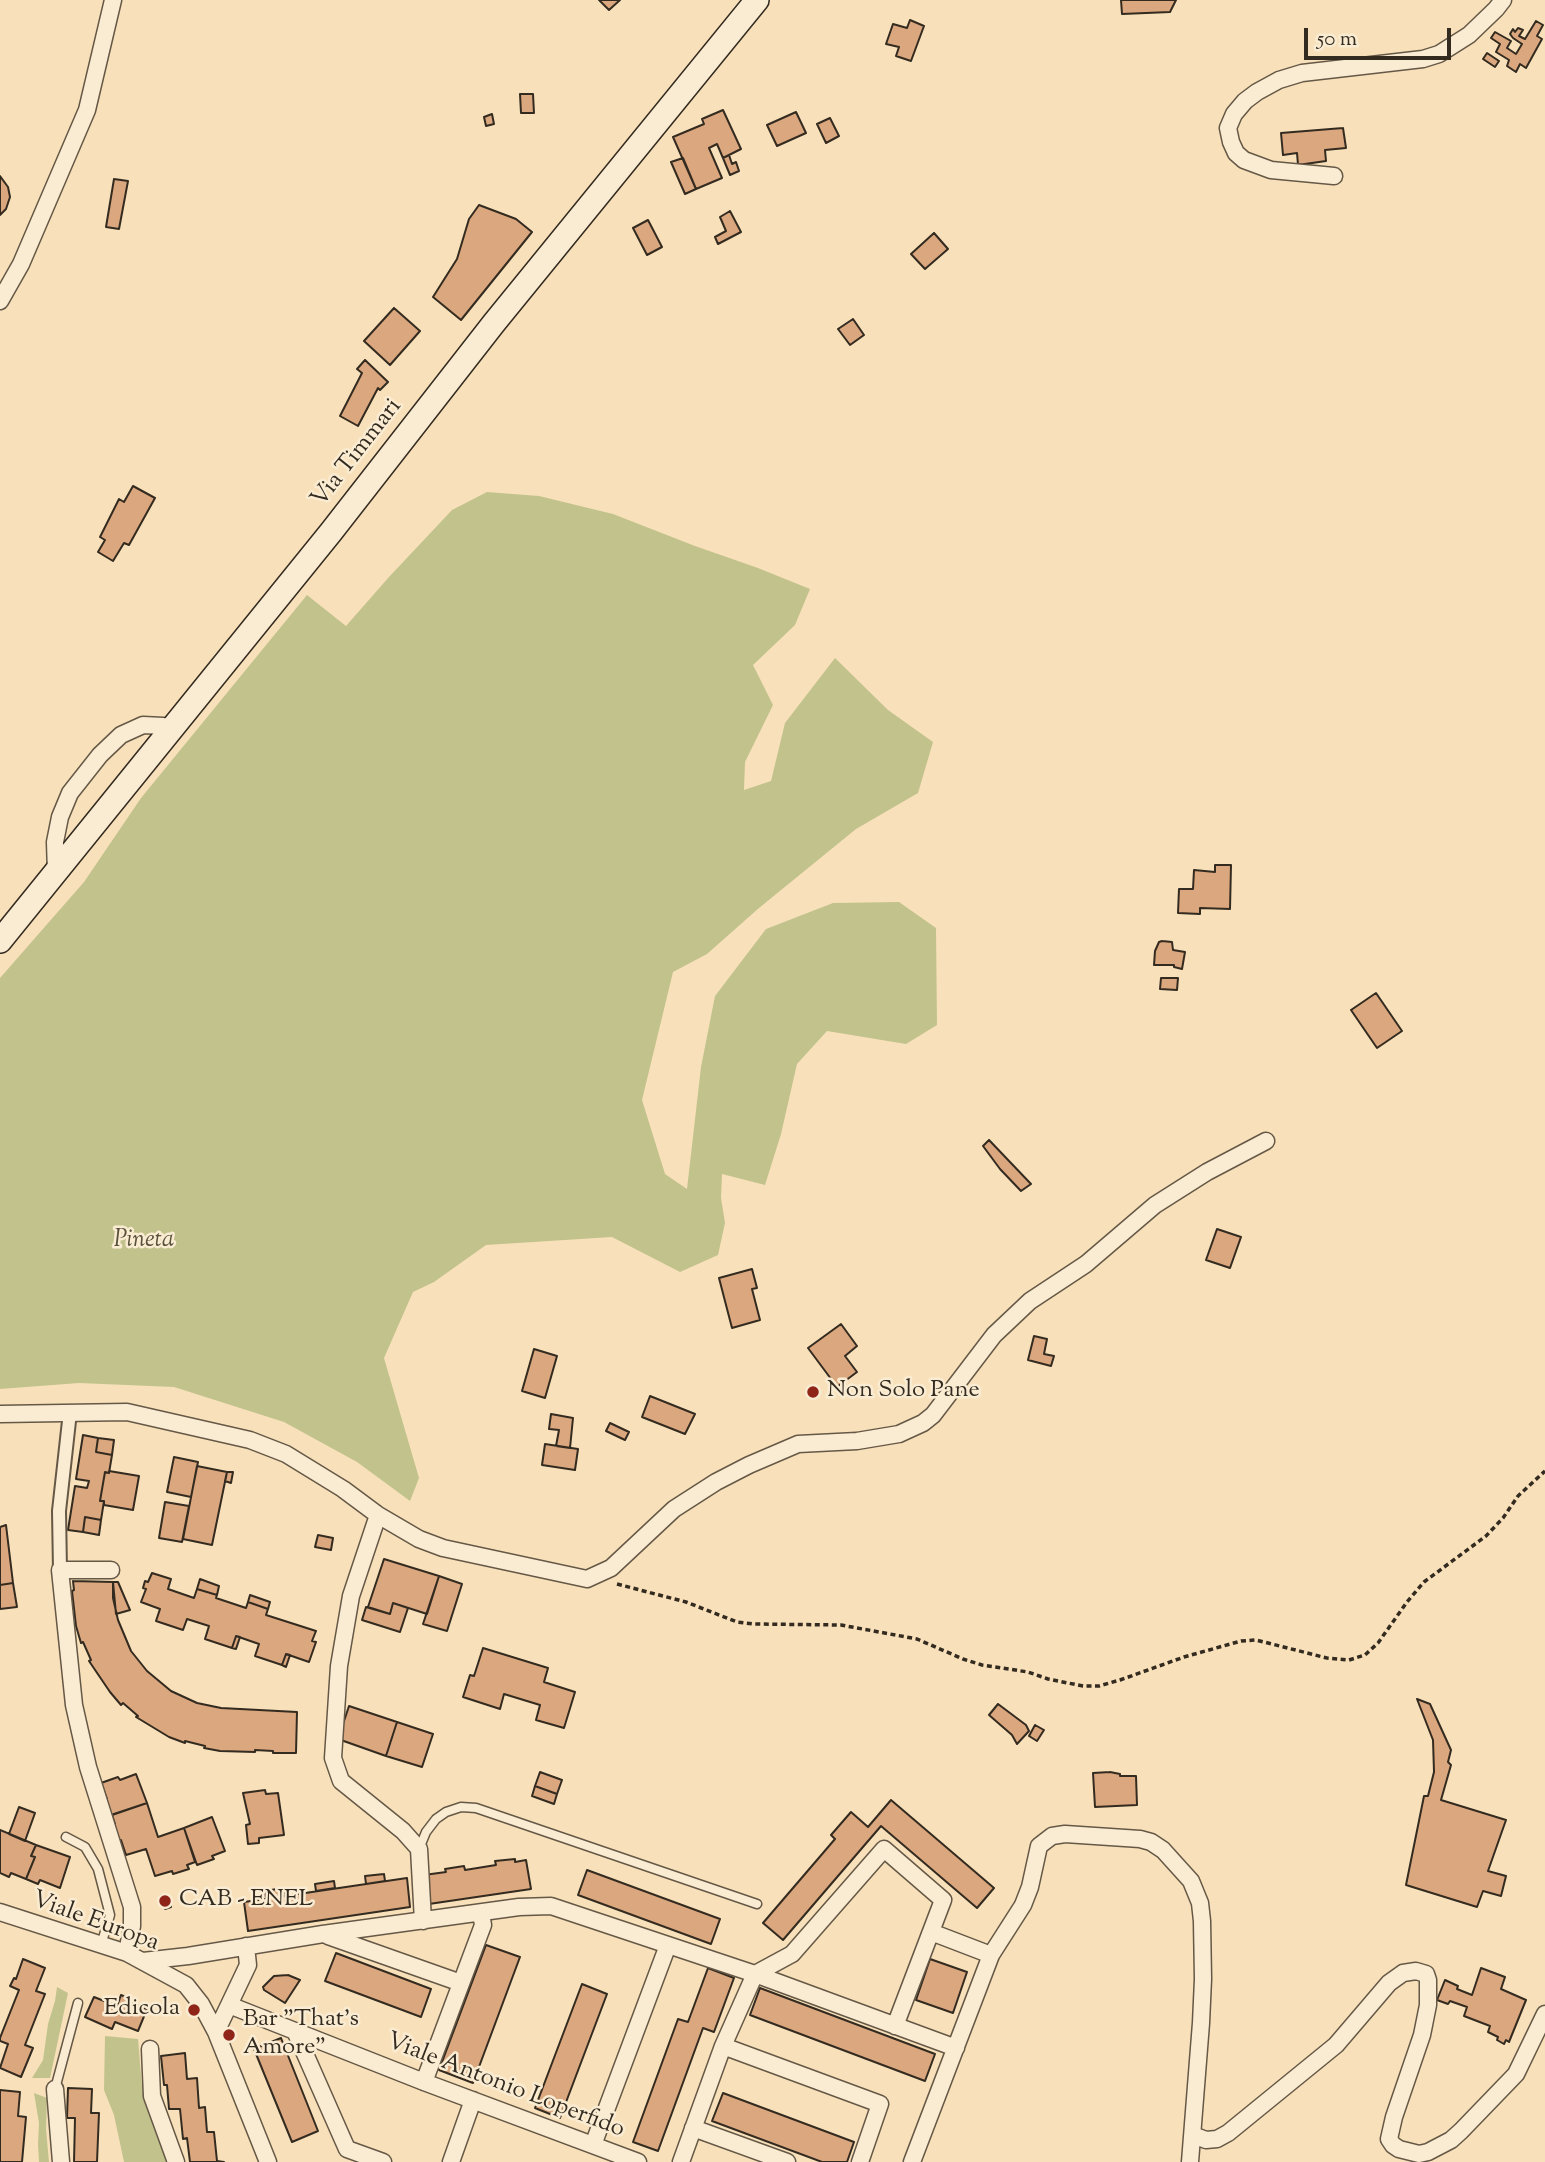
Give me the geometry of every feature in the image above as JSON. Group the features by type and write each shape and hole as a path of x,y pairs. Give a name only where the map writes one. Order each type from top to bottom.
{"main road":[{"name":"Via Timmari","path":"0,941 331,532 494,323 757,0"}],"street":[{"path":"0,301 20,264 87,110 113,0"},
{"path":"1334,176 1271,170 1244,160 1236,153 1231,142 1228,128 1234,114 1245,101 1258,92 1290,76 1438,54 1469,35 1503,0"},
{"path":"56,873 55,842 60,817 70,793 100,755 121,734 143,725 173,728"},
{"path":"0,1414 127,1412 250,1440 286,1454 343,1489 378,1516 419,1539 443,1548 587,1579 611,1567 674,1508 749,1465 798,1444 857,1441 899,1434 923,1423 933,1415 994,1335 1030,1301 1086,1264 1155,1205 1207,1172 1266,1141"},
{"path":"70,1412 59,1511 60,1570 77,1717 88,1767 132,1907 127,1953"},
{"path":"378,1516 351,1596 339,1666 333,1758 341,1781 393,1822 419,1849 424,1921"},
{"path":"60,1570 111,1570"},
{"path":"912,2162 991,1955 1023,1905 1039,1846 1052,1836 1065,1834 1125,1837 1150,1842 1163,1850 1191,1881 1200,1902 1203,1979 1190,2162"},
{"path":"681,2162 723,2046 755,1974 792,1954 884,1849 943,1900 895,2026"},
{"path":"143,1961 519,1907 551,1906 755,1974 956,2048"},
{"name":"Viale Europa","path":"0,1912 127,1953 186,1985 201,2004 216,2032 268,2162"},
{"path":"424,2082 483,1925 481,1913"},
{"path":"931,1932 991,1955"},
{"path":"323,1934 461,1983"},
{"path":"593,2145 668,1945"},
{"path":"216,2032 248,1965 246,1946"},
{"path":"1193,2135 1206,2140 1217,2139 1228,2133 1336,2045 1389,1983 1403,1973 1416,1971 1426,1974 1428,2005 1422,2035 1394,2117 1390,2139 1399,2149 1419,2154 1428,2152 1451,2140 1516,2074 1545,2014"},
{"name":"Viale Antonio Loperfido","path":"229,2005 638,2162"},
{"path":"295,2031 347,2149 383,2162"},
{"path":"723,2046 880,2104 860,2162"},
{"path":"150,2049 152,2096 176,2162"},
{"path":"55,2089 61,2162"},
{"path":"452,2162 473,2100"},
{"path":"693,2128 787,2162"}],"lane":[{"path":"419,1849 426,1832 436,1819 461,1807 476,1808 757,1904"},
{"path":"66,1837 85,1847 98,1869 110,1915 101,1945"},
{"path":"55,2089 78,2003"}],"path":[{"path":"587,1579 659,1593 737,1622 841,1625 917,1639 982,1665 1028,1672 1083,1686 1099,1686 1241,1641 1256,1640 1327,1658 1349,1660 1365,1655 1378,1643 1424,1582 1486,1536 1518,1496 1545,1471"}],"green space":[{"name":"Pineta","path":"487,492 539,496 613,514 810,589 795,625 753,665 773,705 745,762 744,790 771,781 785,723 835,658 888,710 933,742 918,793 856,829 707,954 673,972 642,1100 665,1174 687,1189 701,1067 715,996 766,929 833,903 899,902 936,928 937,1025 906,1044 827,1031 797,1064 781,1134 765,1185 722,1174 721,1198 725,1223 718,1255 680,1272 612,1237 486,1245 434,1282 413,1292 384,1358 419,1478 410,1501 357,1462 284,1422 174,1387 79,1383 0,1389 0,978 84,882 141,798 307,595 346,626 452,510"},
{"path":"57,1987 68,1993 50,2078 32,2078 43,2060"},
{"path":"105,2036 138,2039 142,2087 169,2162 124,2162 114,2115 104,2090"},
{"path":"34,2093 47,2098 49,2162 39,2162 39,2123"}],"building":[{"path":"599,0 620,0 609,10"},
{"path":"1121,0 1176,0 1170,12 1122,14"},
{"path":"910,20 924,26 911,61 896,56 899,47 886,44 893,24 907,28"},
{"path":"1536,21 1543,25 1537,36 1542,39 1526,68 1520,64 1516,72 1507,66 1509,60 1496,52 1500,44 1491,38 1495,32 1511,41 1507,48 1516,54 1522,44 1510,34 1513,29 1515,32 1518,28 1523,30 1519,36 1525,39"},
{"path":"1487,53 1499,61 1495,67 1483,59"},
{"path":"520,94 533,94 534,113 521,113"},
{"path":"723,110 741,149 723,158 717,144 709,148 722,178 696,189 673,137 704,124 702,119"},
{"path":"796,112 806,133 777,146 767,125"},
{"path":"492,114 494,124 486,126 484,117"},
{"path":"830,118 839,136 826,143 817,124"},
{"path":"1343,128 1346,148 1325,150 1326,161 1298,165 1297,153 1283,155 1281,133"},
{"path":"729,155 732,164 736,162 739,171 730,175 723,158"},
{"path":"683,158 696,189 685,194 671,162"},
{"path":"0,176 8,187 10,197 6,209 0,215"},
{"path":"114,179 128,181 119,229 106,227"},
{"path":"479,205 516,219 532,232 461,320 433,297 457,259 469,219"},
{"path":"730,211 741,232 718,244 715,237 726,231 720,217"},
{"path":"648,220 662,247 647,255 633,228"},
{"path":"934,233 948,249 925,269 911,254"},
{"path":"394,308 420,331 390,365 364,341"},
{"path":"853,319 864,335 850,345 838,329"},
{"path":"365,360 388,382 380,390 378,388 358,426 340,416 362,373 357,369"},
{"path":"133,486 155,498 129,545 124,543 113,561 98,552 105,540 100,537 119,499 124,502"},
{"path":"1215,865 1231,865 1230,909 1200,908 1200,914 1178,913 1179,889 1193,889 1194,870 1215,872"},
{"path":"1162,941 1172,942 1173,950 1185,952 1182,969 1174,965 1154,965 1155,951"},
{"path":"1161,978 1178,978 1177,990 1160,989"},
{"path":"1376,993 1402,1031 1377,1048 1351,1010"},
{"path":"989,1140 1031,1184 1021,1191 1000,1169 983,1146"},
{"path":"1217,1229 1241,1237 1230,1268 1206,1260"},
{"path":"752,1269 757,1288 752,1289 760,1320 732,1328 719,1278"},
{"path":"841,1324 857,1346 845,1356 857,1372 837,1387 808,1348"},
{"path":"1034,1336 1047,1339 1044,1354 1054,1356 1051,1366 1028,1360"},
{"path":"534,1349 557,1356 545,1398 522,1391"},
{"path":"650,1396 695,1414 685,1434 642,1417"},
{"path":"551,1414 573,1418 570,1448 556,1446 559,1430 549,1429"},
{"path":"610,1423 629,1432 625,1440 606,1431"},
{"path":"83,1435 98,1438 96,1452 112,1455 109,1473 105,1472 100,1501 104,1501 101,1520 85,1517 83,1532 68,1530 75,1486 87,1488 89,1481 76,1479"},
{"path":"98,1438 114,1440 112,1455 96,1452"},
{"path":"545,1444 578,1449 575,1470 542,1465"},
{"path":"174,1457 198,1462 191,1497 167,1492"},
{"path":"197,1466 227,1472 212,1545 183,1539"},
{"path":"105,1472 139,1476 133,1510 104,1505 104,1501 100,1501"},
{"path":"227,1472 233,1472 231,1483 225,1481"},
{"path":"165,1502 189,1506 182,1542 159,1538"},
{"path":"85,1517 101,1520 99,1535 83,1532"},
{"path":"6,1525 13,1583 0,1585 0,1527"},
{"path":"318,1535 333,1538 331,1550 315,1547"},
{"path":"384,1559 439,1576 427,1614 393,1603 390,1614 368,1607"},
{"path":"152,1573 171,1579 168,1589 194,1598 197,1589 246,1608 248,1602 268,1609 266,1615 316,1631 312,1641 316,1642 309,1662 286,1654 282,1665 255,1656 259,1644 236,1636 232,1648 205,1639 209,1626 187,1619 183,1630 156,1621 160,1609 141,1602 146,1589 143,1588 145,1581 148,1582"},
{"path":"439,1576 462,1584 447,1631 423,1624"},
{"path":"200,1579 219,1586 217,1595 197,1589"},
{"path":"73,1581 113,1582 118,1620 131,1651 147,1671 171,1691 197,1703 221,1708 297,1712 296,1753 220,1751 204,1748 205,1746 169,1737 136,1717 138,1716 123,1703 121,1705 110,1692 89,1661 91,1660 83,1642 81,1643 76,1626"},
{"path":"113,1582 118,1582 130,1610 116,1614"},
{"path":"13,1583 17,1607 0,1609 0,1585"},
{"path":"250,1595 270,1602 268,1609 248,1602"},
{"path":"393,1603 408,1608 400,1632 362,1620 366,1607 390,1614"},
{"path":"236,1636 240,1637 236,1649 232,1648"},
{"path":"483,1648 548,1668 544,1682 575,1692 564,1728 536,1720 540,1705 504,1694 500,1709 463,1697 470,1675 474,1676"},
{"path":"286,1654 290,1655 286,1667 282,1665"},
{"path":"1417,1699 1430,1704 1451,1750 1448,1762 1451,1765 1441,1800 1506,1820 1488,1871 1506,1876 1501,1896 1483,1891 1477,1907 1406,1885 1424,1796 1428,1796 1434,1772 1433,1740"},
{"path":"998,1704 1026,1725 1029,1731 1017,1744 1012,1735 989,1715"},
{"path":"349,1706 397,1722 386,1756 338,1739"},
{"path":"397,1722 433,1734 422,1767 386,1756"},
{"path":"1035,1725 1044,1730 1037,1741 1029,1736"},
{"path":"540,1772 562,1780 557,1794 535,1786"},
{"path":"1110,1772 1120,1776 1136,1776 1137,1805 1095,1807 1093,1773"},
{"path":"136,1774 147,1803 108,1816 103,1801 107,1799 101,1783"},
{"path":"535,1786 557,1794 554,1804 532,1796"},
{"path":"265,1790 266,1794 278,1793 284,1835 259,1838 259,1843 248,1844 246,1825 250,1824 243,1793"},
{"path":"891,1800 994,1888 977,1908 881,1826 783,1940 763,1923 835,1839 831,1835 851,1812 868,1827"},
{"path":"147,1803 158,1837 184,1828 195,1862 187,1865 189,1869 155,1876 146,1849 126,1855 121,1840 117,1841 112,1815"},
{"path":"19,1807 35,1813 25,1841 9,1834"},
{"path":"212,1817 225,1851 212,1856 214,1859 197,1865 184,1828"},
{"path":"0,1830 36,1845 31,1856 35,1857 26,1879 11,1873 9,1877 0,1873"},
{"path":"36,1845 70,1857 60,1888 40,1880 38,1884 26,1879 35,1857 31,1856"},
{"path":"515,1859 515,1862 526,1860 531,1889 429,1904 424,1875 464,1866 465,1870 496,1865 495,1861"},
{"path":"587,1870 720,1919 711,1944 578,1895"},
{"path":"384,1874 385,1881 366,1884 365,1876"},
{"path":"407,1878 410,1907 248,1931 244,1902"},
{"path":"334,1881 335,1888 316,1891 315,1884"},
{"path":"283,1888 285,1896 266,1898 265,1891"},
{"name":"CAB - ENEL","path":"166,1894 171,1907 165,1909 160,1896"},
{"path":"486,1945 520,1957 473,2083 439,2070"},
{"path":"336,1953 431,1989 421,2017 325,1981"},
{"path":"23,1959 45,1968 36,1991 45,1994 25,2045 33,2048 21,2077 0,2068 8,2044 0,2041 0,2038 19,1990 10,1986 14,1978 16,1979"},
{"path":"930,1959 967,1972 953,2013 916,2000"},
{"path":"708,1968 734,1978 714,2032 703,2028 658,2151 633,2142 678,2019 688,2022"},
{"path":"1481,1968 1505,1977 1501,1989 1526,2000 1509,2042 1506,2040 1504,2044 1488,2032 1490,2026 1464,2016 1467,2007 1437,2000 1445,1980 1472,1995"},
{"path":"288,1975 300,1980 285,2003 264,1990 263,1987 274,1976"},
{"path":"582,1984 607,1994 560,2118 535,2108"},
{"path":"760,1988 935,2054 925,2081 750,2015"},
{"path":"121,1995 128,1998 127,2001 147,2009 138,2031 115,2022 112,2029 85,2017 94,1997 117,2006"},
{"path":"281,2038 318,2131 292,2142 254,2049"},
{"path":"185,2053 187,2079 197,2078 199,2108 205,2107 207,2132 214,2132 217,2161 224,2162 190,2162 187,2138 183,2139 180,2109 169,2109 161,2056"},
{"path":"68,2088 92,2089 91,2113 99,2113 97,2162 74,2162 75,2118 67,2118"},
{"path":"0,2090 20,2092 18,2116 26,2117 22,2162 0,2162"},
{"path":"723,2093 854,2142 847,2162 822,2162 712,2121"}],"place":[{"name":"Non Solo Pane","path":"813,1392"},
{"name":"CAB - ENEL","path":"165,1901"},
{"name":"Edicola","path":"194,2010"},
{"name":"Bar \"That's Amore\"","path":"229,2035"}]}
